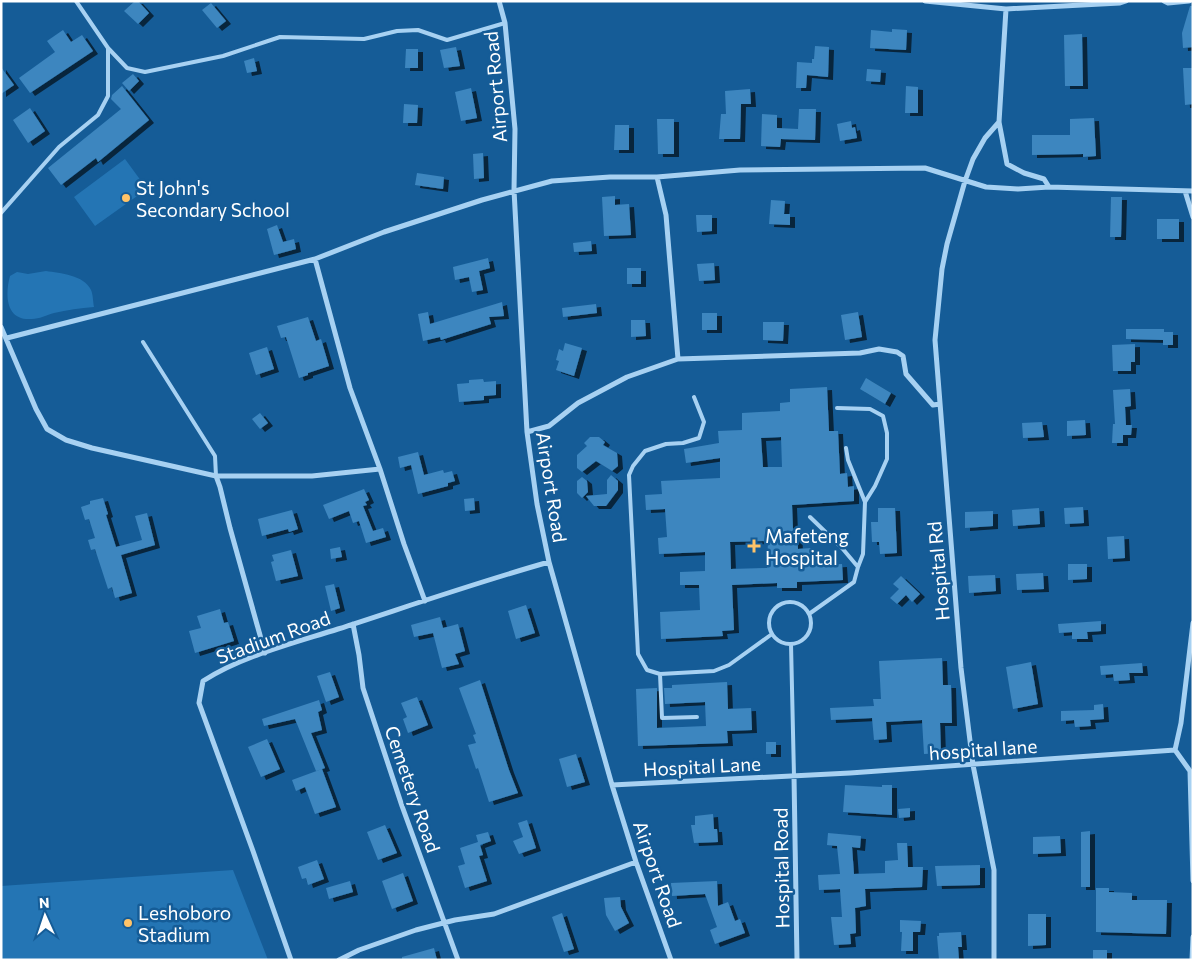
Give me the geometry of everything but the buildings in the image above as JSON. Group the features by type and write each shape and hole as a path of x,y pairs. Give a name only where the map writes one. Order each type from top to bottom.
{"street":[{"name":"Airport Road","path":"499,1 505,23 515,128 514,190 527,432 537,504 550,562 612,785 636,862 671,960"},
{"path":"925,1 1006,9 1126,1"},
{"path":"1164,1 1168,4 1189,1"},
{"path":"1006,9 999,122 1007,164 1044,179 1049,187"},
{"name":"Hospital Rd","path":"994,960 994,870 973,765 961,668 935,340 938,300 947,244 965,181 973,159 985,138 999,122"},
{"path":"4,339 315,259 384,232 514,190 552,181 740,170 924,168 986,187 1193,191"},
{"path":"656,176 666,215 678,359"},
{"path":"1185,191 1193,216"},
{"path":"315,259 350,388 425,600"},
{"path":"1,327 4,339 36,409 48,429 66,440 92,448 216,476 312,476 380,469"},
{"path":"527,432 550,426 578,402 627,377 678,359 820,355 860,353 879,349 886,350 897,352 902,356 906,374 933,405 940,404"},
{"path":"216,476 266,653"},
{"name":"Stadium Road","path":"290,960 253,851 199,703 203,681 217,671 266,653 485,580 550,562"},
{"path":"1193,623 1181,723 1175,750 1191,771 1193,881"},
{"name":"Cemetery Road","path":"353,624 363,688 402,806 458,960"},
{"name":"hospital lane","path":"794,776 1175,750"},
{"name":"Hospital Lane","path":"612,785 794,776"},
{"name":"Hospital Road","path":"794,776 797,960"},
{"path":"339,960 359,950 416,930 444,922 494,914 636,862"},
{"path":"1192,960 1193,938"}],"lane":[{"path":"76,1 108,48 127,68 145,72 223,56 280,37 364,39 418,30 447,40 505,23"},
{"path":"1,213 59,146 98,115 108,96 108,48"},
{"path":"143,342 215,456 216,476"},
{"path":"694,397 704,422 699,438 683,443 666,444 645,451 633,466 629,475 635,583 635,625 638,654 647,670 660,674 714,671 729,665 772,634"},
{"path":"837,408 870,409 883,416 887,433 887,459 875,486 865,502"},
{"path":"809,614 854,582 863,554 865,502 848,460 846,448"},
{"path":"810,517 848,553 858,567"},
{"path":"797,603 804,607 809,614 810,630 806,638 799,642 791,644 782,643 775,639 772,634 768,624 770,616 774,609 781,604 797,603"},
{"path":"791,644 794,776"},
{"path":"660,674 662,718 698,717"}],"shaded area":[{"path":"125,159 147,189 95,226 74,197"},
{"path":"46,271 71,276 83,281 91,290 94,307 54,313 35,319 16,316 9,305 8,283 10,276 17,272 28,274"},
{"name":"Leshoboro Stadium","path":"233,870 268,960 1,960 1,886"}],"place":[{"name":"St John's Secondary School","path":"126,198"},
{"name":"Mafeteng Hospital","path":"754,546"},
{"name":"Leshoboro Stadium","path":"128,923"}]}
